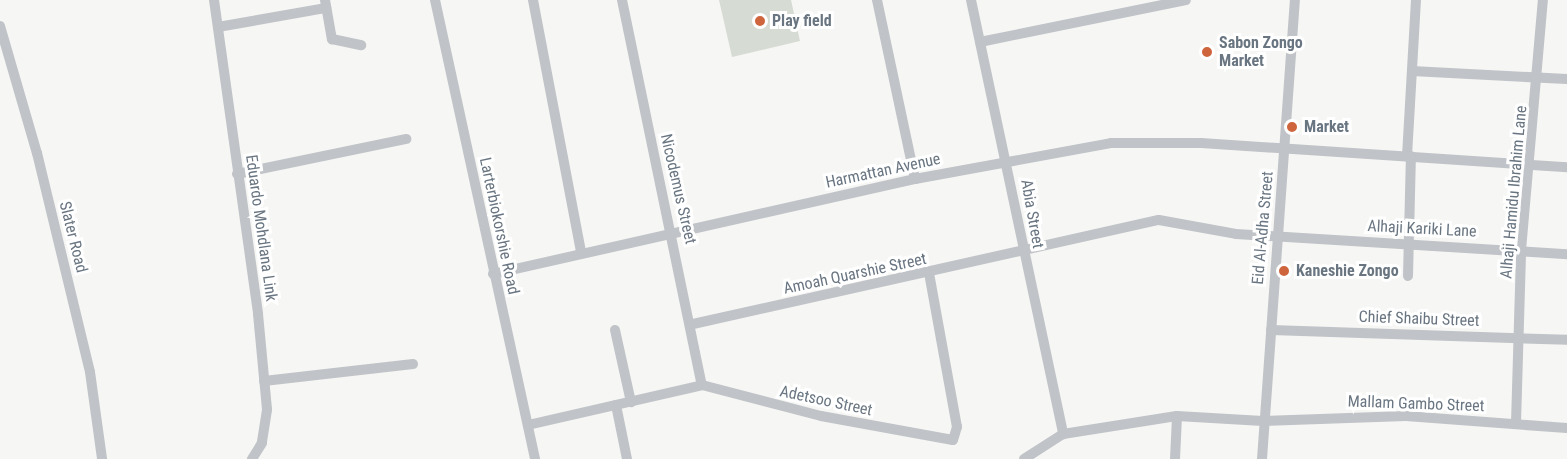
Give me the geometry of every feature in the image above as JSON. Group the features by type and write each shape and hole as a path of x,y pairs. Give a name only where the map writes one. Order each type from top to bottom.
{"street":[{"name":"Eduardo Mohdlana Link","path":"214,0 267,411 262,443 252,459"},
{"name":"Larterbiokorshie Road","path":"435,0 535,459"},
{"path":"533,0 581,252"},
{"name":"Nicodemus Street","path":"622,0 693,324 702,385"},
{"path":"876,0 915,179"},
{"name":"Abia Street","path":"971,0 1008,161 1023,254 1063,434"},
{"path":"980,42 1186,0"},
{"name":"Eid Al-Adha Street","path":"1262,459 1294,0"},
{"path":"1408,276 1409,156 1416,0"},
{"name":"Alhaji Hamidu Ibrahim Lane","path":"1516,423 1521,337 1521,250 1539,78 1543,0"},
{"path":"218,27 326,4 332,39 361,45"},
{"name":"Slater Road","path":"0,26 37,153 90,372 102,459"},
{"path":"1412,71 1567,79"},
{"path":"237,174 406,139"},
{"name":"Harmattan Avenue","path":"493,273 915,179 1132,141 1567,167"},
{"name":"Alhaji Kariki Lane","path":"1023,254 1159,220 1220,232 1567,254"},
{"name":"Amoah Quarshie Street","path":"693,324 1023,254"},
{"name":"Adetsoo Street","path":"528,424 702,385 821,416 953,440 957,427 928,273"},
{"path":"615,330 631,402"},
{"name":"Chief Shaibu Street","path":"1271,330 1567,340"},
{"path":"264,381 413,363"},
{"path":"616,405 627,459"},
{"name":"Mallam Gambo Street","path":"1063,434 1177,416 1263,421 1347,415 1516,423 1567,428"},
{"path":"1175,459 1177,416"},
{"path":"1024,459 1063,434"}],"shaded area":[{"name":"Play field","path":"719,0 791,0 800,41 732,57"}],"place":[{"name":"Play field","path":"760,21"},
{"name":"Sabon Zongo Market","path":"1207,52"},
{"name":"Market","path":"1292,127"},
{"name":"Kaneshie Zongo","path":"1284,271"}]}
